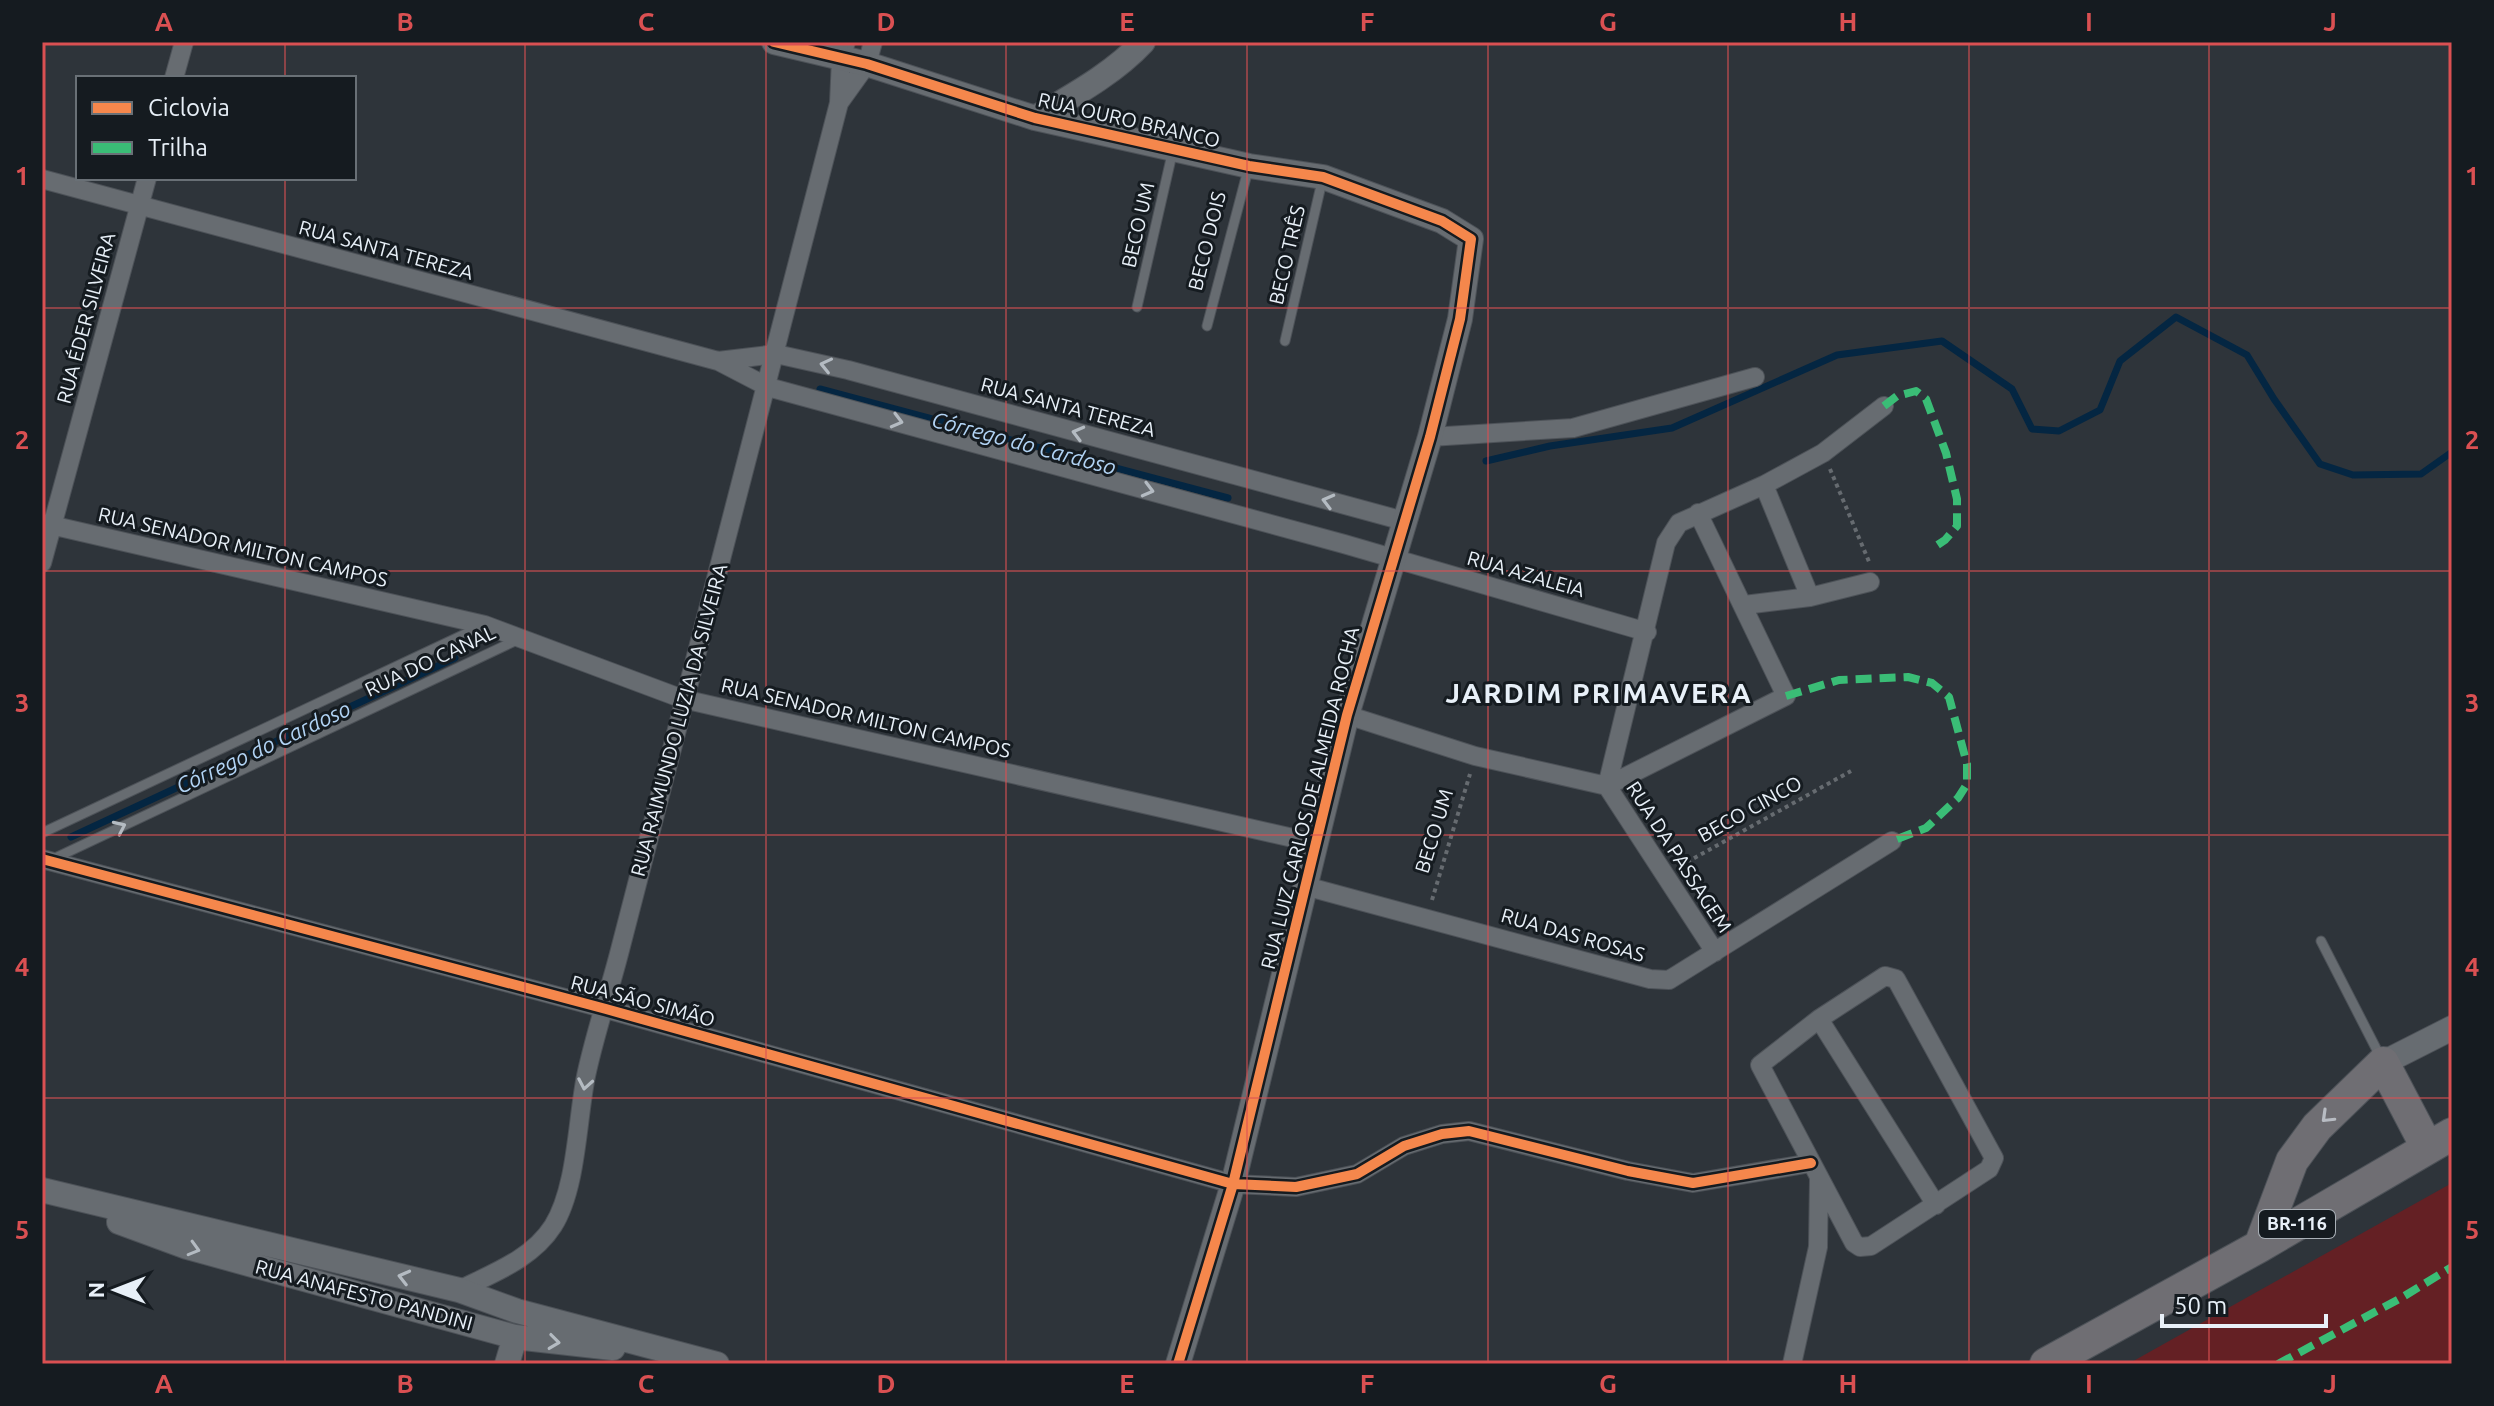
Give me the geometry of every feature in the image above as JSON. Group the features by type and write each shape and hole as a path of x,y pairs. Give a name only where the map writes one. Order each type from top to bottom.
{"highway":[{"path":"2260,1246 2292,1161 2317,1127 2383,1063 2440,1141"},
{"name":"BR-116","path":"2046,1364 2260,1246 2440,1141"}],"street":[{"path":"175,76 184,42"},
{"name":"RUA OURO BRANCO","path":"774,42 870,53 1035,118 1249,166 1323,177 1442,221 1471,239"},
{"path":"1035,118 1084,88 1143,42"},
{"name":"RUA RAIMUNDO LUZIA DA SILVEIRA","path":"459,1290 526,1256 553,1225 568,1186 586,1075 606,1009 683,699 768,387 839,103 844,50"},
{"name":"RUA RAIMUNDO LUZIA DA SILVEIRA","path":"839,103 870,53"},
{"name":"RUA SANTA TEREZA","path":"42,179 718,361 768,387 1392,558"},
{"name":"RUA ÉDER SILVEIRA","path":"42,563 47,524 146,180"},
{"name":"RUA LUIZ CARLOS DE ALMEIDA ROCHA","path":"1178,1364 1233,1184 1347,715 1430,437 1460,319 1471,239"},
{"name":"RUA SANTA TEREZA","path":"718,361 776,354 848,370 1404,521"},
{"path":"1430,437 1573,428 1755,377"},
{"path":"1607,786 1647,632 1666,543 1679,523 1764,485 1823,453 1884,406"},
{"path":"1764,485 1810,597"},
{"path":"1347,715 1475,756 1607,786 1786,696 1698,513"},
{"name":"RUA SENADOR MILTON CAMPOS","path":"47,524 485,625 683,699 1315,843"},
{"name":"RUA AZALEIA","path":"1392,558 1647,632"},
{"path":"1744,605 1810,597 1870,582"},
{"name":"RUA DA PASSAGEM","path":"1607,786 1715,952"},
{"name":"RUA DAS ROSAS","path":"1305,886 1650,979 1669,980 1892,841"},
{"name":"RUA SÃO SIMÃO","path":"46,860 606,1009 1233,1184 1296,1187 1357,1174 1404,1146 1442,1134 1469,1131 1628,1171 1693,1183 1815,1170"},
{"path":"1889,975 1896,979 1994,1158 1989,1169 1871,1246 1860,1247 1854,1243 1760,1065 1819,1019 1881,978 1889,975"},
{"path":"1819,1019 1936,1205"},
{"path":"2383,1063 2452,1028"},
{"path":"1792,1364 1818,1247 1815,1170"},
{"name":"RUA ANAFESTO PANDINI","path":"42,1192 459,1290 517,1311 706,1361"},
{"name":"RUA ANAFESTO PANDINI","path":"42,1192 187,1247 515,1337 706,1361"},
{"path":"507,1364 515,1337"}],"lane":[{"name":"BECO UM","path":"1137,307 1173,150"},
{"name":"BECO DOIS","path":"1207,326 1249,166"},
{"name":"BECO TRÊS","path":"1285,341 1323,177"},
{"name":"RUA DO CANAL","path":"42,833 485,625"},
{"name":"RUA DO CANAL","path":"46,860 522,637"},
{"path":"2321,941 2383,1063"}],"path":[{"path":"1836,483 1870,563 1870,582"}],"shaded area":[{"path":"2452,1183 2452,1364 2128,1364"}],"waterway":[{"name":"Córrego do Cardoso","path":"1486,461 1550,446 1672,428 1837,355 1942,341 2012,389 2032,429 2059,431 2100,410 2120,361 2176,317 2247,355 2320,464 2353,475 2421,474 2452,452"},
{"name":"Córrego do Cardoso","path":"820,389 1228,498"},
{"name":"Córrego do Cardoso","path":"71,837 455,658"}],"marked path":[{"path":"1884,406 1897,396 1916,391 1926,399 1946,453 1957,499 1957,526 1933,548"},
{"path":"1786,696 1839,680 1908,677 1932,683 1949,697 1967,764 1967,784 1958,798 1926,828 1892,841"},
{"path":"2278,1364 2452,1267"}],"cycle path":[{"path":"774,42 867,64 1035,118 1249,166 1323,177 1442,221 1471,239 1460,319 1430,437 1347,715 1233,1184 1178,1364"},
{"path":"42,859 606,1009 1233,1184 1296,1187 1357,1174 1404,1146 1442,1134 1469,1131 1628,1171 1693,1183 1811,1163"}],"district":[{"name":"JARDIM PRIMAVERA","path":"1599,693"}]}
